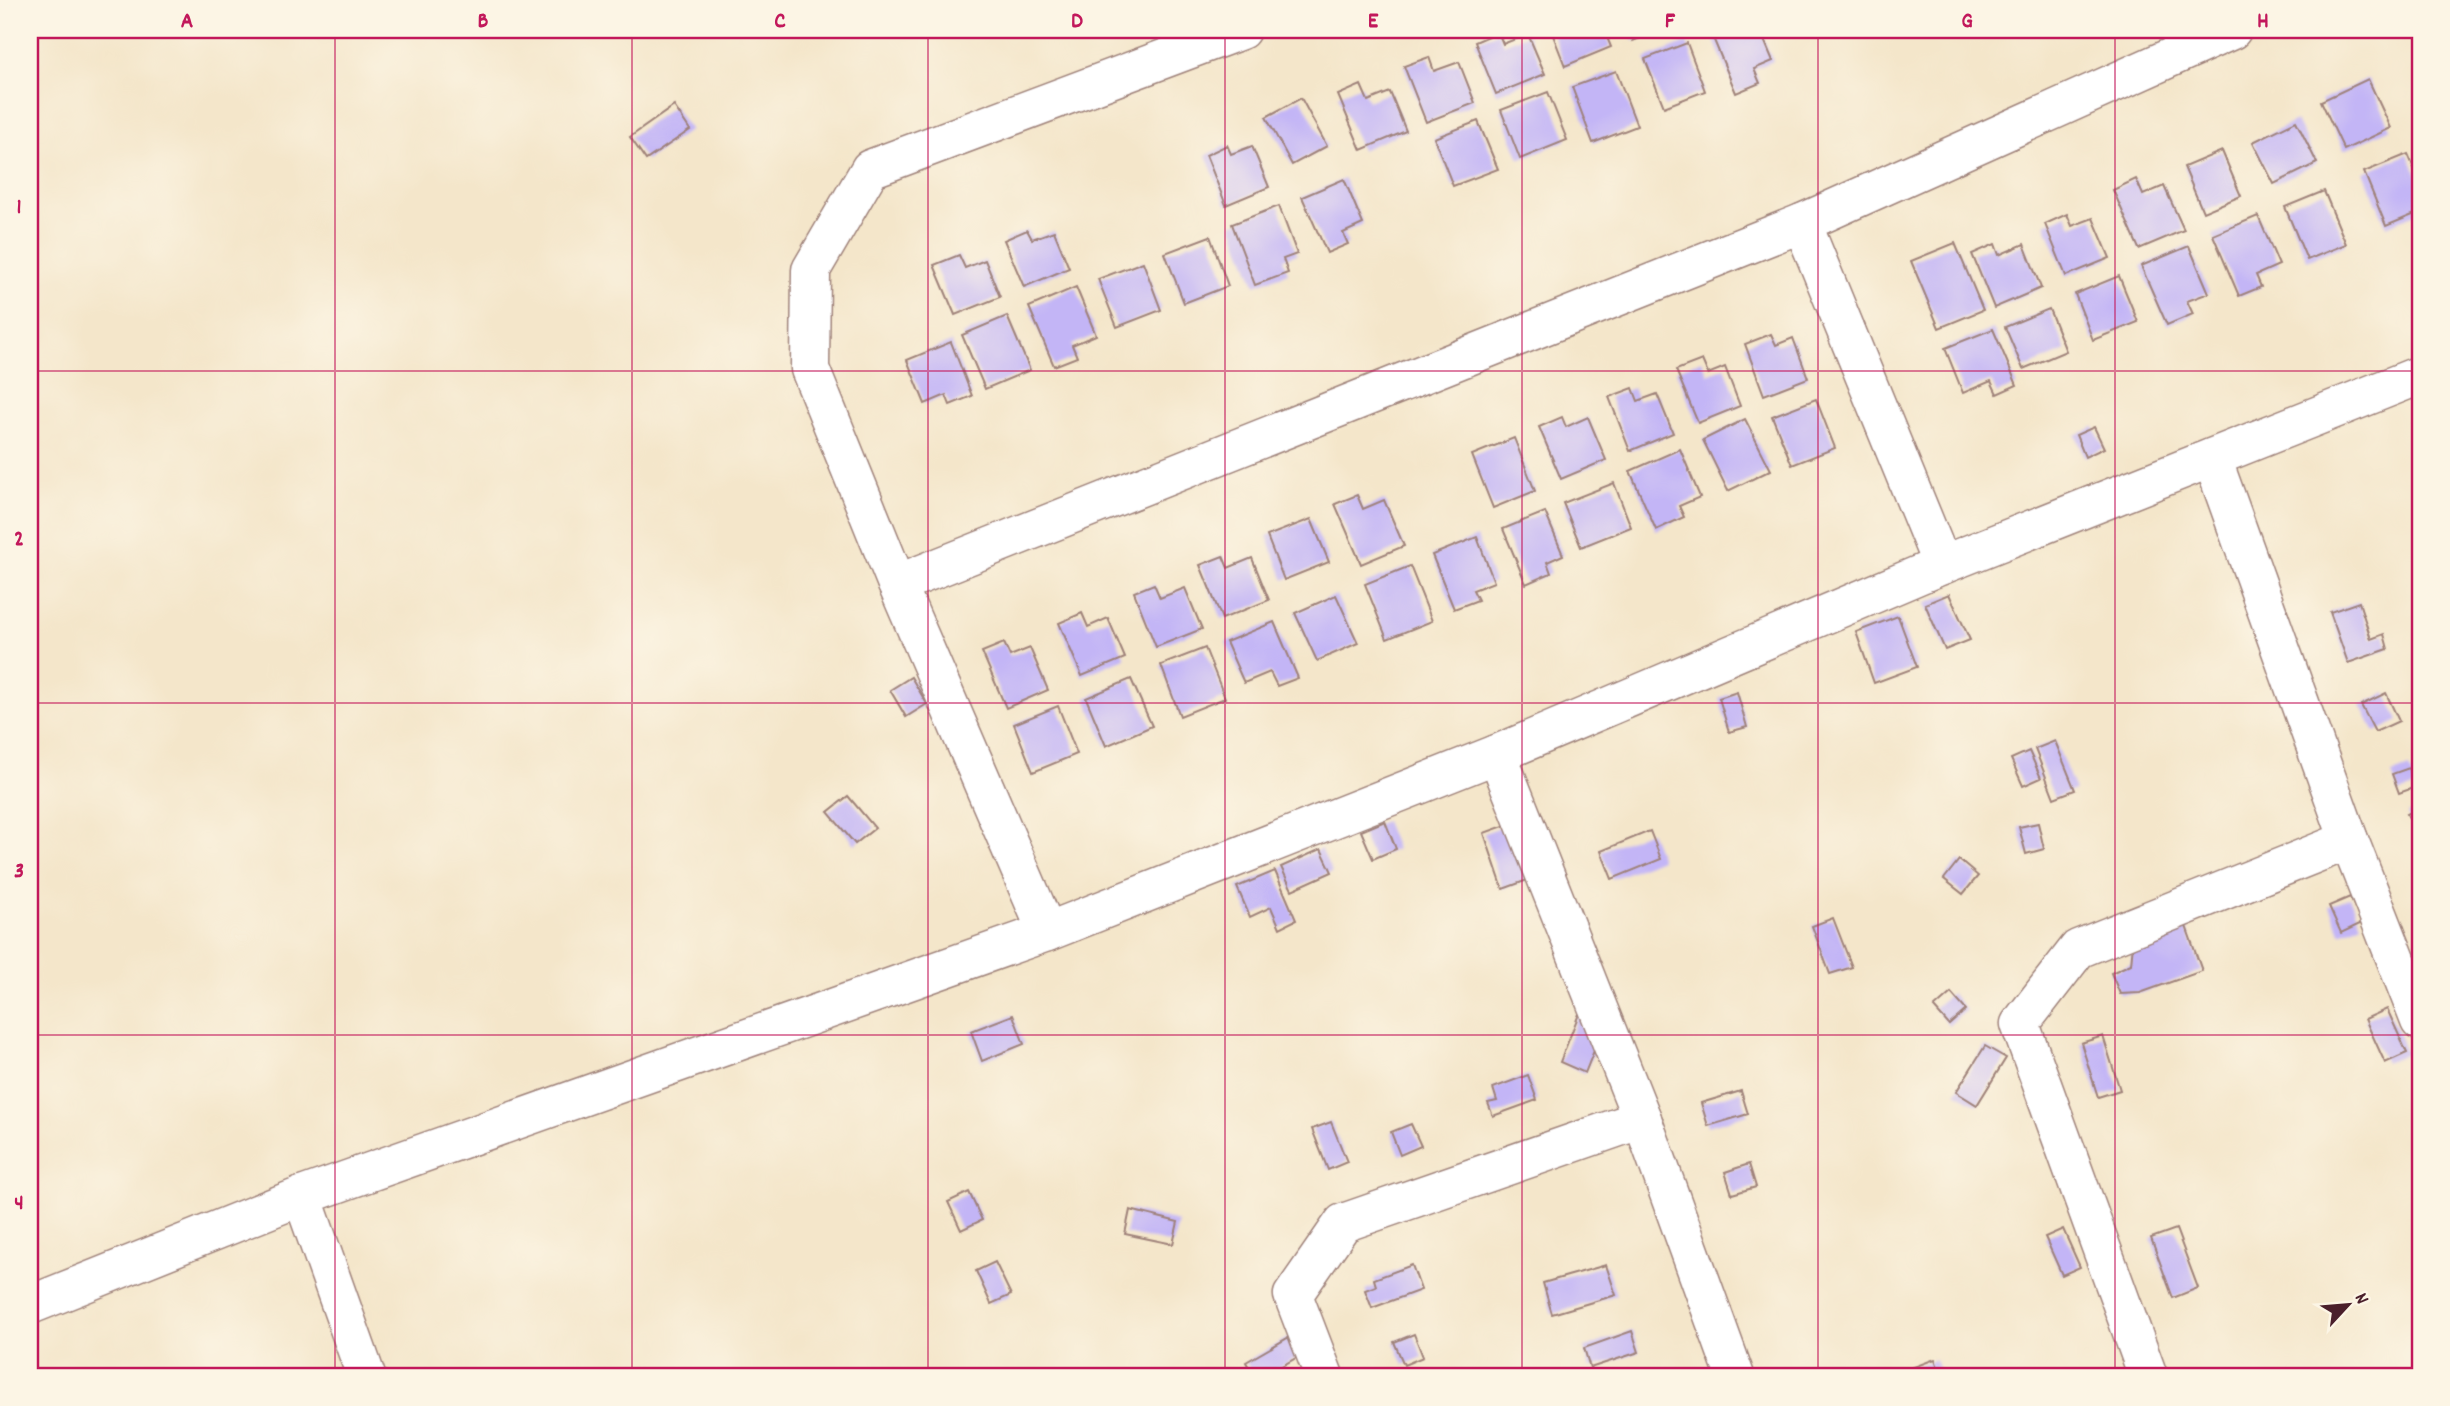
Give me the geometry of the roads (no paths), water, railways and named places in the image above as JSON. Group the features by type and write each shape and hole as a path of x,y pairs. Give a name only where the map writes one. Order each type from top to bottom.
{"street":[{"path":"1047,932 897,584 810,369 811,270 870,169 1241,30"},
{"path":"897,584 1802,223 2232,30"},
{"path":"1802,223 1942,565"},
{"path":"30,1305 302,1196 1047,932 1497,754 1942,565 2420,375"},
{"path":"2212,458 2349,840 2420,1021"},
{"path":"1497,754 1642,1119 1735,1376"},
{"path":"2148,1376 2020,1024 2078,949 2349,840"},
{"path":"1324,1376 1293,1295 1343,1223 1642,1119"},
{"path":"302,1196 366,1376"}]}
